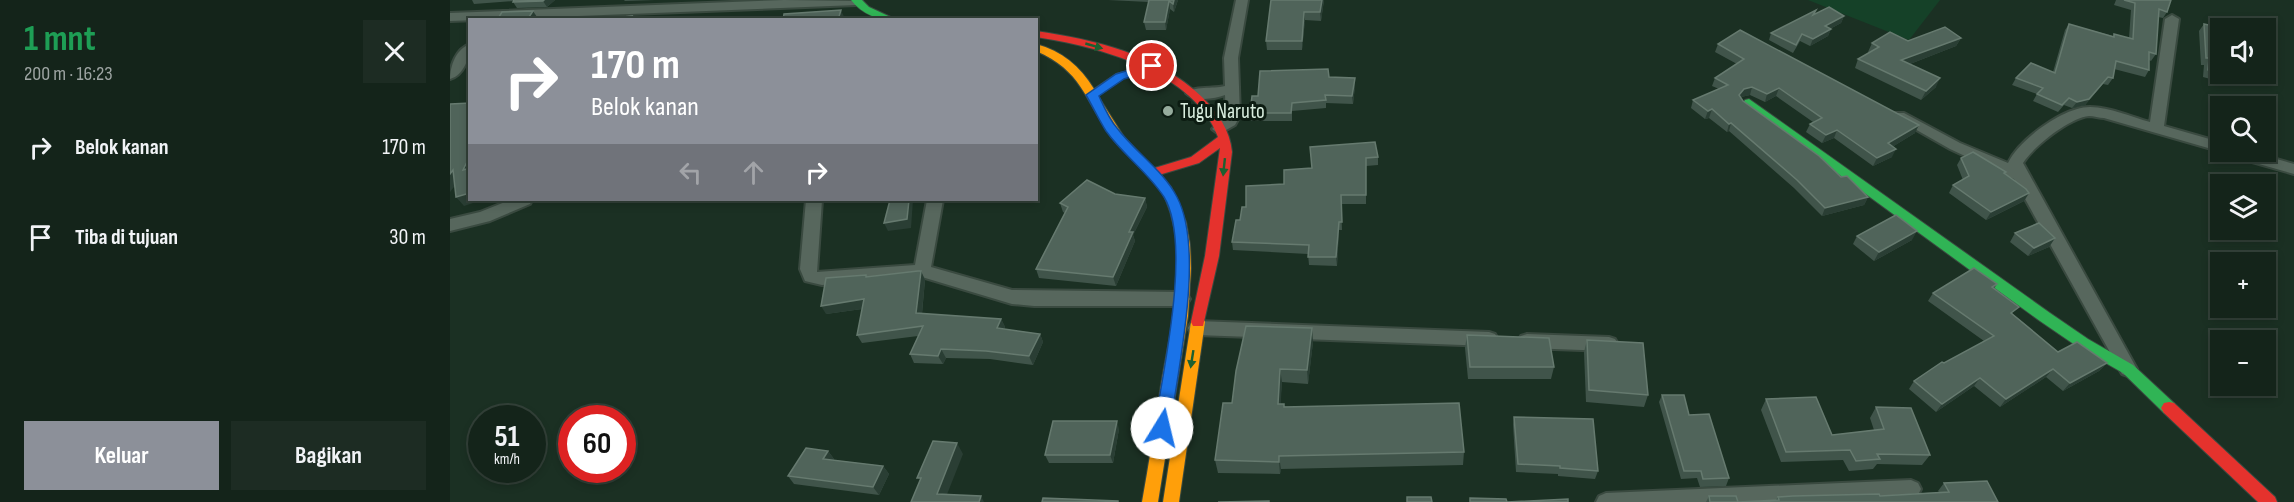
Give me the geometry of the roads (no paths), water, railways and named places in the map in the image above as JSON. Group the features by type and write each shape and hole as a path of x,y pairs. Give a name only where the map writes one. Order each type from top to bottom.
{"main road":[{"path":"856,1 864,9 887,18"},
{"path":"1038,34 1062,37 1103,48 1152,66 1193,93 1201,101 1222,134 1225,157 1219,207 1208,281 1197,328 1171,502"},
{"path":"1038,48 1067,59 1079,71 1111,130 1152,173 1171,198 1180,220 1184,279 1150,502"},
{"path":"1092,95 1120,76 1152,66"},
{"path":"1749,103 2045,317 2083,343 2128,369 2269,502"},
{"path":"1152,173 1195,159 1222,134"}],"street":[{"path":"566,12 573,0"},
{"path":"1222,134 1233,116 1232,58 1242,0"},
{"path":"450,17 491,18 566,12 649,15 856,1"},
{"path":"2156,128 2172,19"},
{"path":"450,75 468,51"},
{"path":"1193,93 1214,94 1232,88"},
{"path":"1884,108 1955,146 2020,175"},
{"path":"2128,369 2015,163 2025,147 2071,118 2088,111 2210,144"},
{"path":"2270,162 2294,169"},
{"path":"450,225 484,217 522,201"},
{"path":"814,201 808,269 811,277 822,279 922,271 1012,297 1181,299"},
{"path":"922,271 935,201"},
{"path":"1197,328 1625,345"},
{"path":"1606,502 1911,489"}],"place":[{"name":"Tugu Naruto","path":"1168,111"}]}
